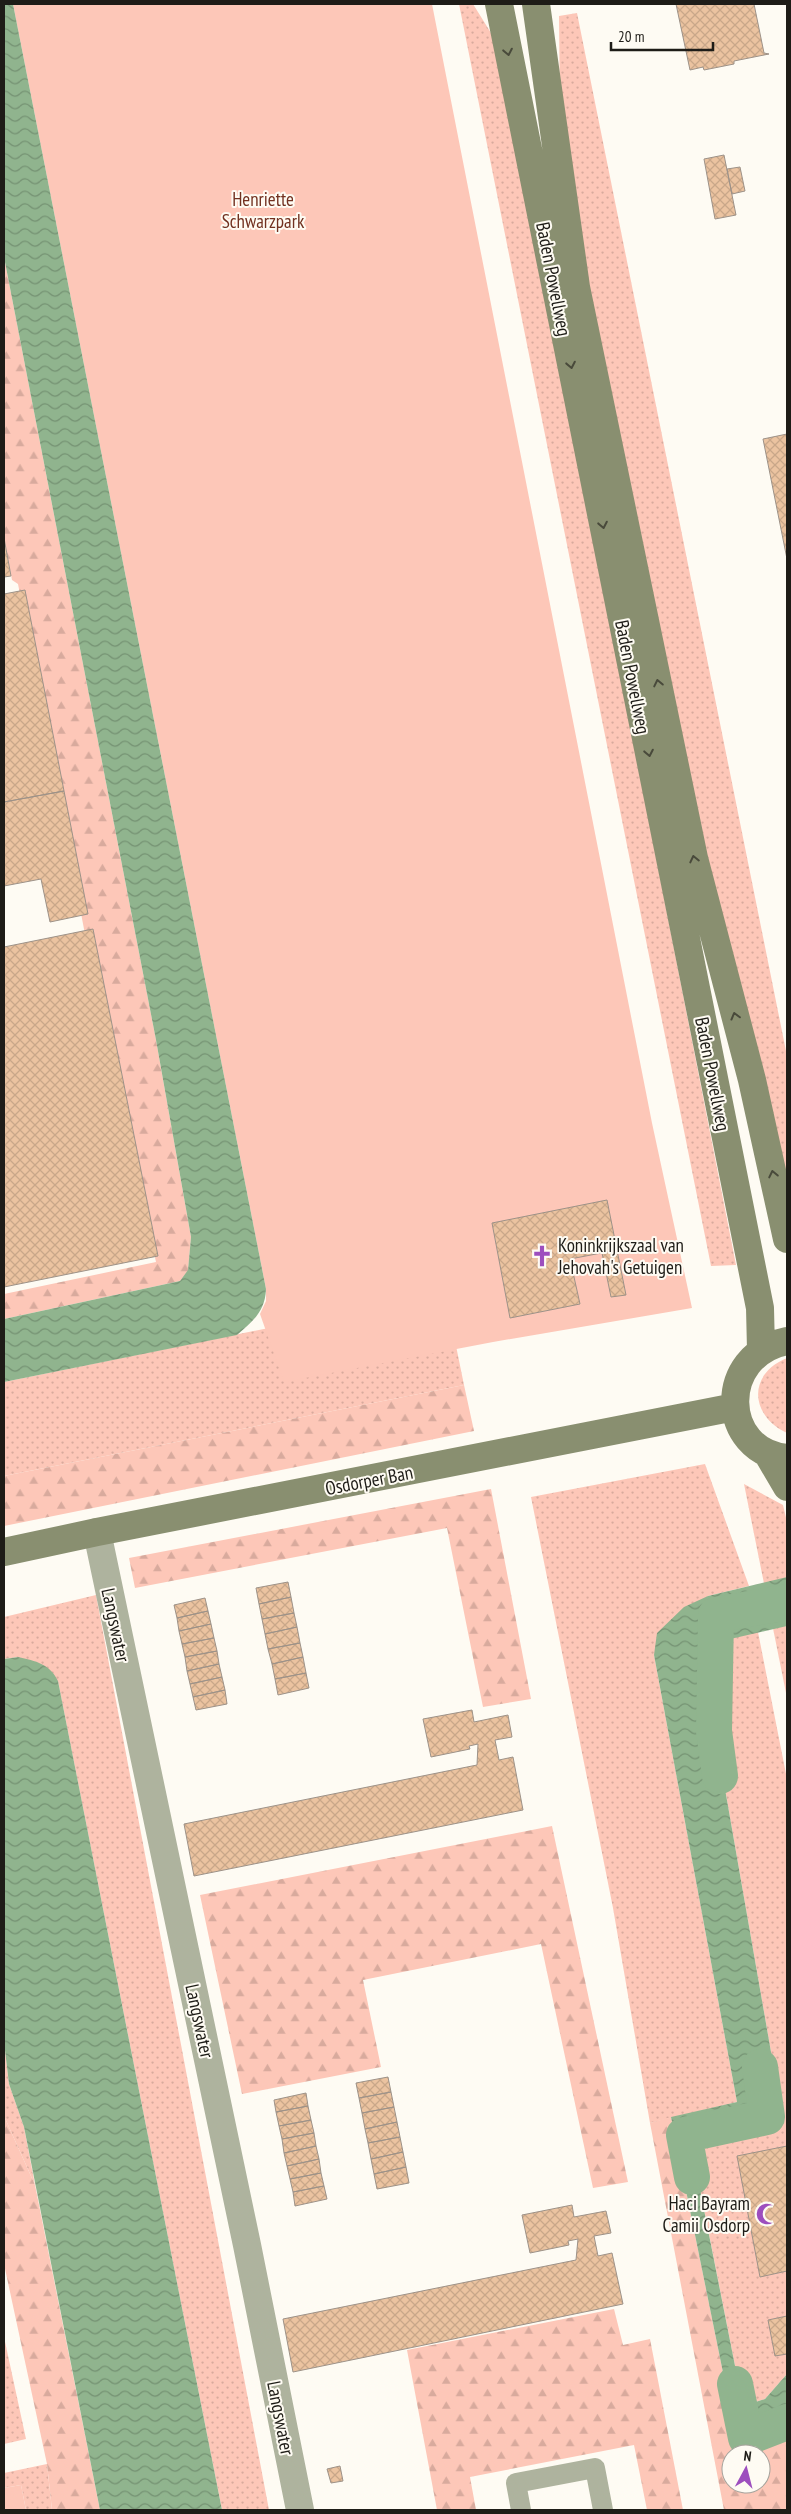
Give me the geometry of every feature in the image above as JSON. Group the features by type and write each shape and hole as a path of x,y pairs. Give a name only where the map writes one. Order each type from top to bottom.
{"main road":[{"name":"Baden Powellweg","path":"499,4 760,1308 761,1350"},
{"name":"Baden Powellweg","path":"536,4 578,296 694,858 752,1080 787,1239"},
{"path":"787,1341 761,1350 749,1361 740,1375 735,1391 735,1407 741,1426 752,1441 777,1455 787,1487"},
{"name":"Osdorper Ban","path":"4,1552 97,1532 735,1407"}],"street":[{"name":"Langswater","path":"97,1532 247,2245 300,2510"}],"lane":[{"path":"521,2510 516,2482 595,2468 603,2510"}],"green space":[{"name":"Henriette Schwarzpark","path":"13,4 432,4 652,1123 692,1308 493,1342 284,1382 260,1314 266,1301 266,1289"},
{"path":"459,4 473,4 496,41 736,1265 711,1266"},
{"path":"577,13 787,1056 787,1190 684,785 587,302 560,112 559,16"},
{"path":"4,257 156,1040 191,1237 188,1271 180,1281 4,1319 4,1294 156,1262 84,929 18,584 12,580 4,539"},
{"path":"445,1292 464,1385 4,1476 4,1382"},
{"path":"787,1358 787,1433 775,1426 766,1416 760,1406 758,1395 760,1384 765,1374 774,1365"},
{"path":"464,1385 474,1431 4,1526 4,1476"},
{"path":"705,1464 749,1586 708,1596 654,1655 737,2102 650,2123 613,1908 531,1497"},
{"path":"744,1484 783,1505 787,1522 787,1698"},
{"path":"491,1489 531,1699 483,1707 447,1528 135,1588 129,1558"},
{"path":"96,1595 269,2510 222,2510 58,1681 18,1657 4,1659 4,1617"},
{"path":"758,1632 787,1779 787,2374 765,2399 743,2406 689,2133 766,2116 778,2092 703,1663 706,1654 717,1643 732,1637"},
{"path":"552,1826 628,2182 593,2188 541,1944 363,1980 381,2067 242,2094 200,1895"},
{"path":"4,2042 9,2084 24,2127 35,2185 4,2116"},
{"path":"4,2116 35,2185 100,2510 52,2510 47,2464 4,2264"},
{"path":"671,2117 730,2407 744,2432 759,2430 787,2432 787,2510 724,2510 650,2123"},
{"path":"614,2309 623,2345 650,2339 683,2510 647,2510 634,2445 470,2477 476,2510 437,2510 407,2350"},
{"path":"4,2337 26,2439 4,2444"},
{"path":"47,2464 52,2510 26,2510 21,2485 4,2488 4,2473"},
{"path":"21,2485 26,2510 4,2510 4,2488"}],"water":[{"path":"4,4 13,4 266,1289 261,1310 237,1335 4,1382 4,1319 180,1281 188,1270 191,1237 156,1040 4,257"},
{"path":"787,1577 787,1626 713,1643 705,1652 703,1663 778,2092 766,2116 689,2134 743,2406 765,2399 787,2374 787,2432 759,2430 743,2432 736,2427 730,2407 671,2117 737,2102 654,1655 657,1633 684,1607 708,1596"},
{"path":"18,1657 47,1667 58,1681 222,2510 100,2510 24,2127 9,2084 4,2042 4,1659"}],"building":[{"path":"676,4 754,4 764,53 769,54 734,61 734,64 704,70 703,67 690,70"},
{"path":"724,155 736,215 715,219 704,159"},
{"path":"740,167 745,191 732,194 727,169"},
{"path":"787,434 787,559 763,439"},
{"path":"4,538 11,576 4,577"},
{"path":"25,590 64,791 4,802 4,594"},
{"path":"64,791 88,914 50,922 41,879 4,886 4,802"},
{"path":"93,929 158,1256 4,1287 4,947"},
{"name":"Koninkrijkszaal van Jehovah's Getuigen","path":"607,1200 617,1250 570,1259 580,1304 510,1318 492,1223"},
{"path":"617,1250 626,1295 611,1297 602,1253"},
{"path":"288,1582 291,1597 259,1604 256,1588"},
{"path":"291,1597 294,1613 262,1619 259,1604"},
{"path":"205,1598 208,1611 177,1618 174,1605"},
{"path":"208,1611 211,1624 179,1631 177,1618"},
{"path":"294,1613 297,1627 265,1634 262,1619"},
{"path":"211,1624 214,1638 182,1644 179,1631"},
{"path":"297,1627 300,1643 268,1649 265,1634"},
{"path":"214,1638 217,1651 185,1657 182,1644"},
{"path":"300,1643 303,1657 272,1664 268,1649"},
{"path":"217,1651 219,1664 187,1671 185,1657"},
{"path":"303,1657 306,1673 275,1679 272,1664"},
{"path":"219,1664 222,1677 190,1684 187,1671"},
{"path":"306,1673 309,1688 278,1695 275,1679"},
{"path":"222,1677 225,1690 193,1697 190,1684"},
{"path":"225,1690 227,1704 196,1710 193,1697"},
{"path":"472,1710 474,1722 508,1715 512,1737 495,1740 499,1760 513,1757 523,1810 194,1876 184,1824 477,1765 478,1744 469,1746 470,1749 431,1757 423,1719"},
{"path":"388,2077 391,2092 359,2098 356,2083"},
{"path":"391,2092 394,2107 362,2113 359,2098"},
{"path":"306,2093 308,2106 276,2112 274,2100"},
{"path":"308,2106 311,2120 279,2126 276,2112"},
{"path":"394,2107 397,2122 365,2129 362,2113"},
{"path":"311,2120 314,2133 282,2139 279,2126"},
{"path":"397,2122 400,2137 368,2143 365,2129"},
{"path":"314,2133 316,2146 284,2153 282,2139"},
{"path":"400,2137 403,2152 371,2159 368,2143"},
{"path":"316,2146 319,2159 287,2166 284,2153"},
{"name":"Haci Bayram Camii Osdorp","path":"787,2146 787,2271 760,2277 737,2156"},
{"path":"403,2152 406,2167 374,2174 371,2159"},
{"path":"319,2159 321,2173 290,2179 287,2166"},
{"path":"406,2167 409,2183 377,2189 374,2174"},
{"path":"321,2173 324,2186 293,2192 290,2179"},
{"path":"324,2186 327,2199 295,2206 293,2192"},
{"path":"572,2205 574,2217 606,2211 611,2233 594,2236 598,2256 612,2253 623,2304 293,2372 283,2319 576,2260 578,2239 568,2241 569,2245 530,2253 522,2215"},
{"path":"787,2316 787,2354 775,2356 768,2320"},
{"path":"340,2466 343,2481 331,2483 327,2469"}],"waterway":[{"path":"720,1776 714,1731 716,1615 787,1602"},
{"path":"692,2177 684,2135 767,2117 760,2067"},
{"path":"735,2384 746,2438 787,2422"}],"place":[{"name":"Koninkrijkszaal van Jehovah's Getuigen","path":"542,1256"},
{"name":"Haci Bayram Camii Osdorp","path":"767,2214"}]}
